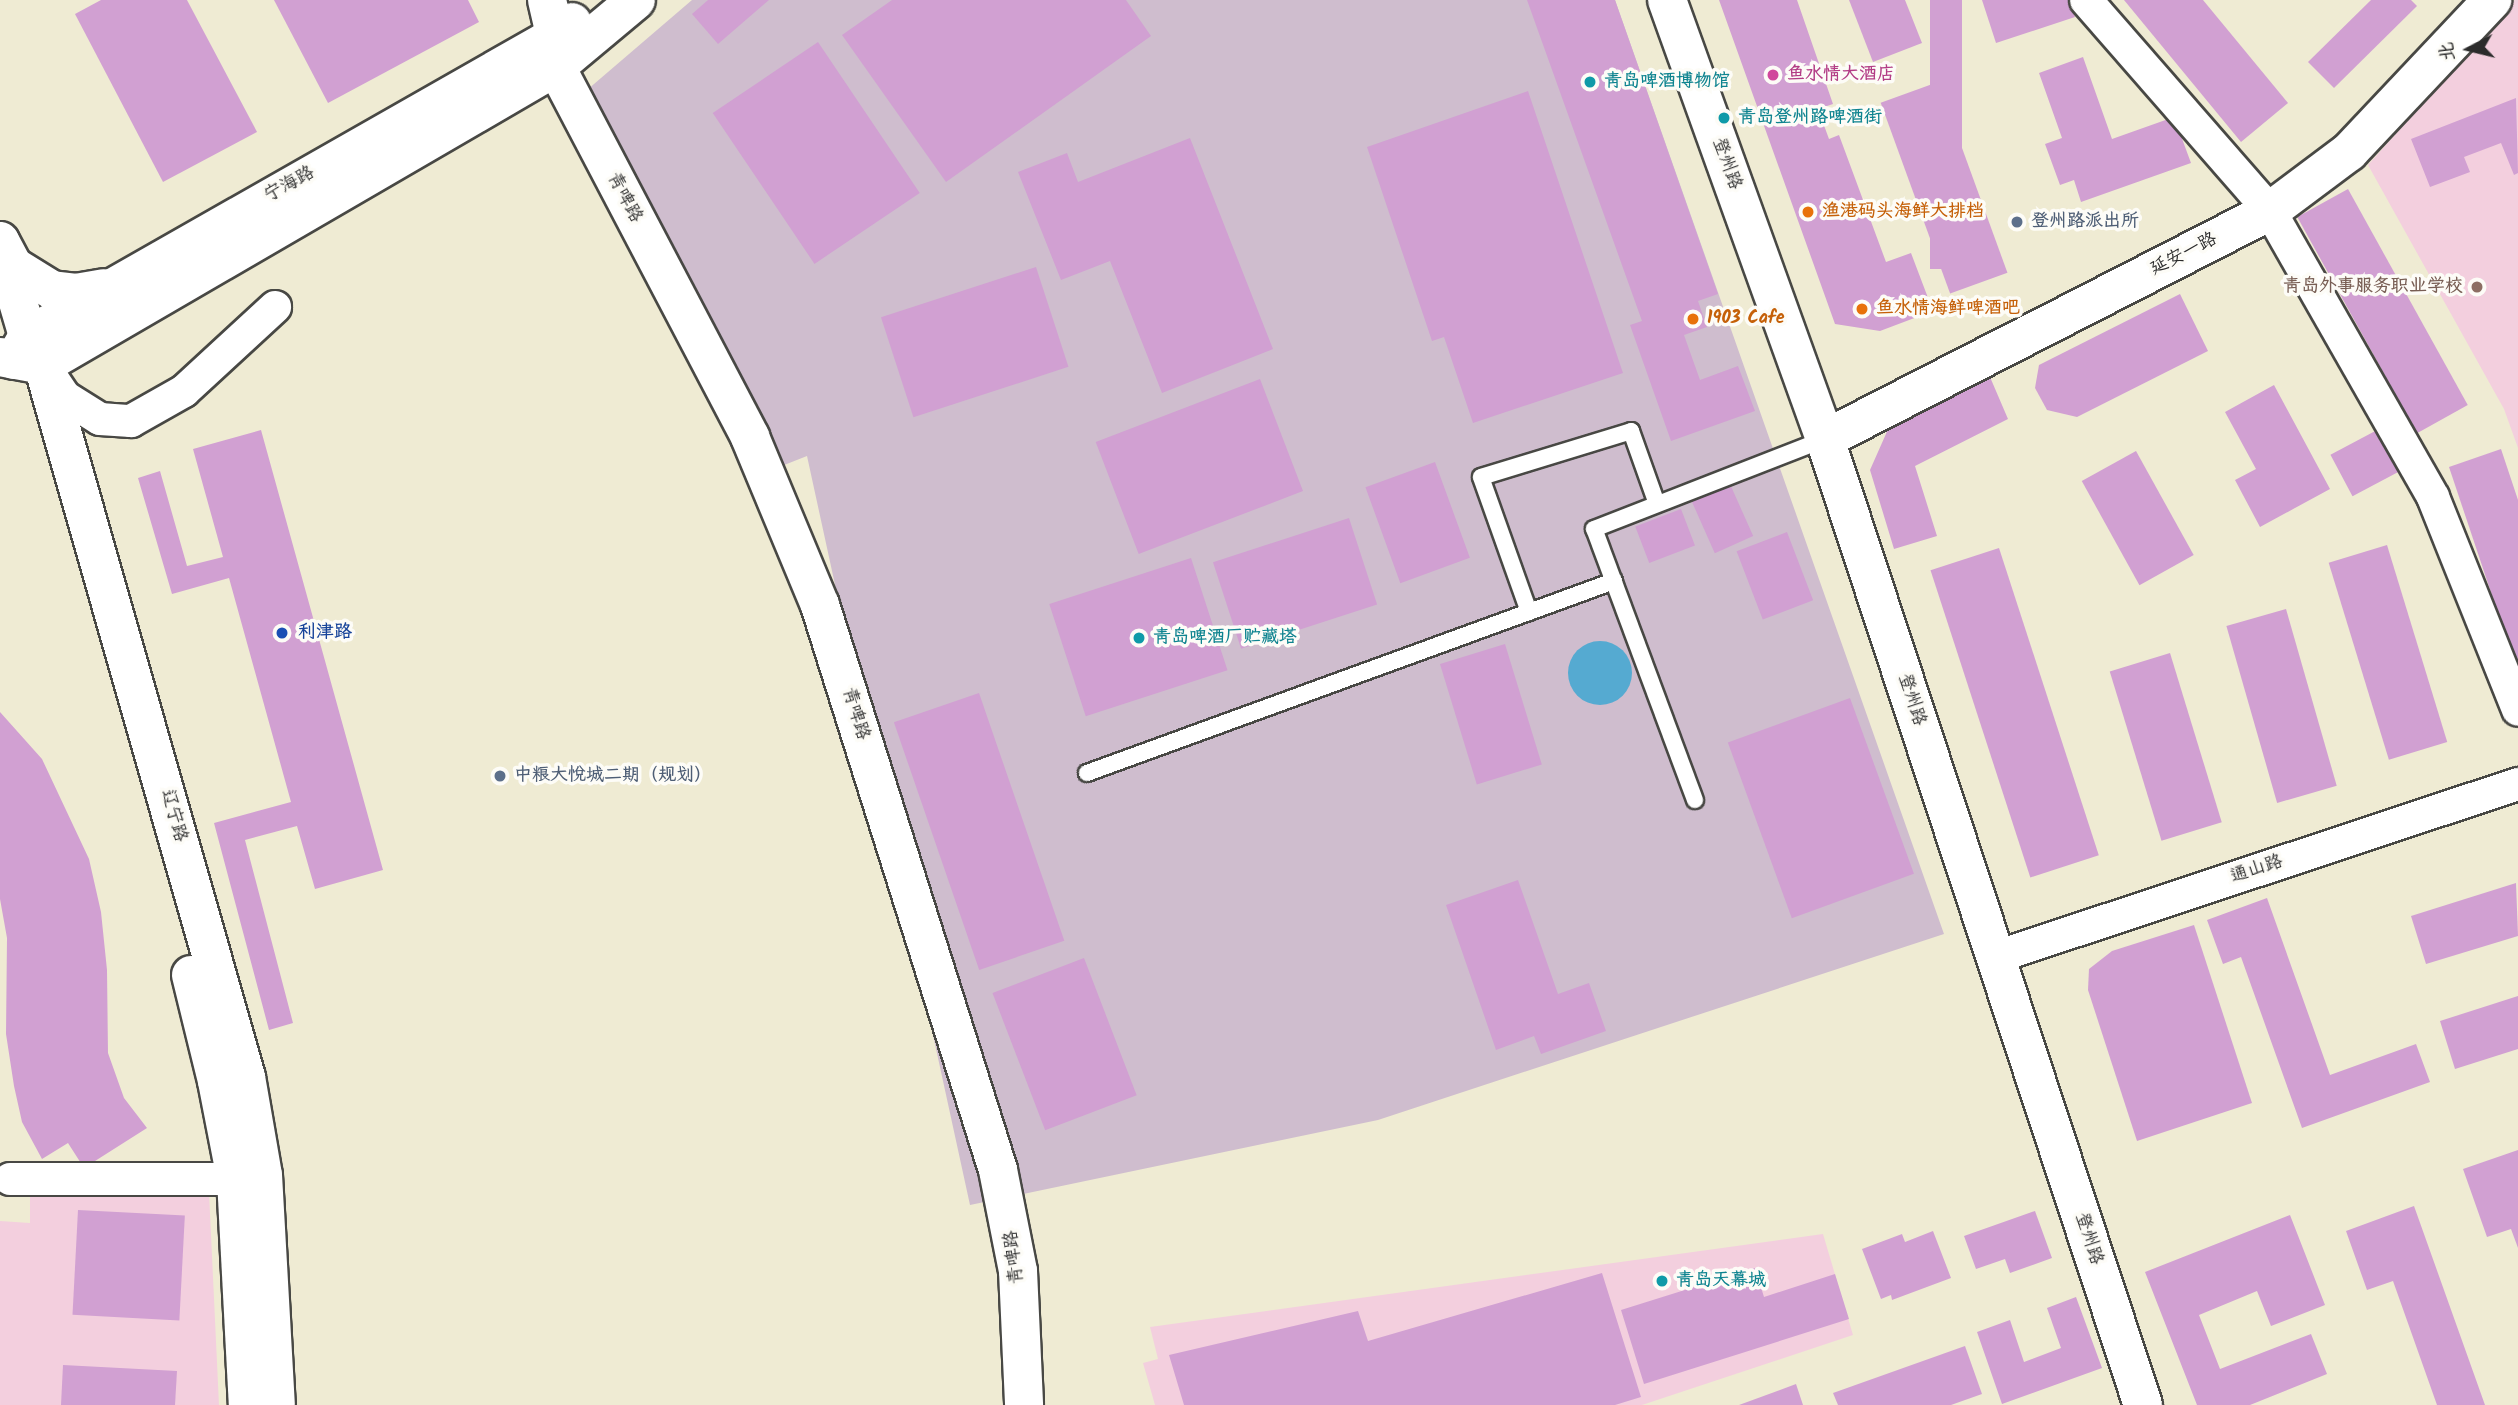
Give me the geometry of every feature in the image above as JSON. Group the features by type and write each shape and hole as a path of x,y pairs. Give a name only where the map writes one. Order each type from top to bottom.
{"main road":[{"name":"宁海路","path":"14,351 552,34 598,0"},
{"name":"宁海路","path":"14,351 110,287 552,34 636,0"},
{"name":"登州路","path":"1667,0 1825,439 2143,1405"},
{"name":"延安一路","path":"1825,439 2270,211 2349,152 2492,0"},
{"name":"青啤路","path":"552,34 750,437 820,605 998,1170 1018,1270 1024,1405"},
{"path":"0,242 13,266 52,290 76,293 110,287"},
{"name":"辽宁路","path":"0,242 14,351 200,1005 236,1179 248,1405"},
{"name":"辽宁路","path":"14,351 226,998 246,1077 263,1175 275,1405"}],"street":[{"path":"2087,0 2270,211 2433,497 2518,710"},
{"path":"14,351 65,397 100,419 131,421 184,391 275,307"},
{"name":"通山路","path":"1996,957 2518,784"},
{"path":"10,1179 236,1179"}],"lane":[{"path":"1529,611 1481,477 1631,431 1657,504"},
{"path":"1695,800 1594,529 1825,439"},
{"path":"1087,772 1614,581"}],"shaded area":[{"path":"692,0 1615,0 1944,934 1378,1120 970,1205 807,456 754,477 580,96"},
{"name":"青岛外事服务职业学校","path":"2515,0 2518,0 2518,448 2504,409 2368,165"},
{"path":"30,1183 209,1192 219,1405 0,1405 0,1221 30,1223"},
{"name":"青岛天幕城","path":"1823,1234 1853,1335 1642,1405 1155,1405 1143,1363 1158,1359 1150,1327"}],"water":[{"path":"1600,641 1623,650 1632,673 1623,696 1600,705 1577,696 1568,673 1577,650"}],"building":[{"path":"101,0 187,0 257,132 163,182 75,14"},
{"path":"274,0 468,0 479,22 328,103"},
{"path":"708,0 769,0 718,44 692,14"},
{"path":"892,0 1126,0 1151,36 946,182 842,35"},
{"path":"1527,0 1615,0 1718,294 1698,301 1707,327 1684,335 1700,380 1738,366 1755,411 1671,441 1630,325 1642,321"},
{"path":"1719,0 1797,0 1833,104 1818,109 1829,139 1839,135 1886,262 1911,253 1933,311 1880,331 1835,324"},
{"path":"1849,0 1905,0 1922,43 1873,62"},
{"path":"1930,0 1962,0 1962,269 1930,269"},
{"path":"1982,0 2069,0 2075,17 1996,43"},
{"path":"2124,0 2203,0 2288,103 2241,142"},
{"path":"2371,0 2411,0 2417,6 2334,88 2308,62"},
{"path":"818,42 920,193 814,264 713,113"},
{"path":"2083,57 2112,139 2174,117 2191,163 2081,202 2074,180 2060,185 2045,144 2062,138 2039,73"},
{"path":"1938,82 2007,273 1950,294 1881,103"},
{"path":"1528,91 1623,373 1473,423 1444,337 1432,341 1367,147"},
{"path":"2516,98 2518,173 2514,175 2501,143 2464,157 2470,172 2430,187 2411,139"},
{"path":"1190,138 1273,349 1162,393 1110,261 1061,280 1018,172 1067,153 1078,182"},
{"path":"2348,189 2468,405 2417,433 2297,217"},
{"path":"1036,267 1068,367 913,417 881,317"},
{"path":"2180,294 2208,351 2077,417 2047,410 2035,388 2039,365"},
{"path":"1960,376 1990,377 2008,419 1915,466 1937,536 1894,549 1870,470 1893,418"},
{"path":"1260,379 1303,491 1139,554 1096,442"},
{"path":"2274,385 2330,489 2260,527 2235,480 2256,469 2225,412"},
{"path":"2379,429 2401,470 2353,496 2330,455"},
{"path":"261,430 383,870 315,889 297,826 245,840 293,1023 269,1030 214,823 291,802 229,578 172,594 138,478 160,471 187,566 223,557 193,449"},
{"path":"2501,449 2518,500 2518,673 2449,467"},
{"path":"2136,451 2194,555 2139,585 2082,481"},
{"path":"1435,462 1470,558 1400,583 1365,487"},
{"path":"1730,484 1753,536 1715,553 1692,501"},
{"path":"1681,509 1695,545 1649,563 1635,527"},
{"path":"1349,518 1377,605 1241,649 1213,562"},
{"path":"1787,532 1813,600 1763,620 1737,551"},
{"path":"2387,545 2447,742 2389,760 2329,563"},
{"path":"1999,548 2099,855 2030,877 1931,570"},
{"name":"青岛啤酒厂贮藏塔","path":"1191,558 1227,670 1086,716 1049,604"},
{"path":"2286,609 2337,786 2277,803 2226,626"},
{"path":"1505,644 1542,764 1477,784 1440,664"},
{"path":"2170,653 2222,822 2162,841 2110,671"},
{"path":"979,693 1064,941 979,970 894,722"},
{"path":"1850,698 1914,874 1792,918 1728,742"},
{"path":"0,712 42,759 89,859 101,912 107,970 108,1053 124,1098 147,1128 84,1168 68,1143 42,1159 22,1122 14,1086 6,1034 7,938 0,899"},
{"path":"1518,880 1558,994 1589,983 1606,1031 1541,1054 1534,1036 1496,1050 1446,905"},
{"path":"2516,883 2518,936 2426,964 2411,916"},
{"path":"2267,898 2330,1075 2416,1044 2430,1082 2302,1128 2241,957 2223,964 2207,920"},
{"path":"2194,925 2252,1103 2137,1141 2088,990 2089,969 2112,951"},
{"path":"1084,958 1137,1095 1045,1130 993,993"},
{"path":"2518,996 2518,1049 2455,1069 2440,1021"},
{"path":"2518,1150 2518,1248 2511,1229 2487,1237 2463,1169"},
{"path":"2414,1206 2485,1405 2437,1405 2393,1281 2367,1290 2346,1231"},
{"path":"78,1210 185,1216 179,1320 73,1315"},
{"path":"2035,1211 2052,1258 2010,1273 2005,1259 1976,1269 1964,1236"},
{"path":"2290,1215 2325,1305 2271,1326 2257,1291 2199,1315 2220,1369 2311,1334 2327,1374 2250,1405 2197,1405 2145,1272"},
{"path":"1933,1231 1951,1278 1892,1300 1891,1295 1881,1299 1862,1249 1902,1234 1905,1242"},
{"path":"1755,1268 1764,1297 1835,1274 1849,1319 1644,1384 1621,1310"},
{"path":"1602,1273 1641,1397 1615,1405 1184,1405 1169,1355 1358,1311 1368,1341"},
{"path":"2076,1297 2102,1368 2002,1404 1977,1332 2010,1320 2024,1362 2061,1348 2047,1308"},
{"path":"1965,1346 1982,1394 1951,1405 1838,1405 1833,1393"},
{"path":"63,1365 177,1371 175,1405 61,1405"},
{"path":"1796,1384 1803,1405 1739,1405"}],"place":[{"name":"鱼水情大酒店","path":"1773,75"},
{"name":"青岛啤酒博物馆","path":"1590,82"},
{"name":"青岛登州路啤酒街","path":"1724,118"},
{"name":"渔港码头海鲜大排档","path":"1808,212"},
{"name":"登州路派出所","path":"2017,222"},
{"name":"青岛外事服务职业学校","path":"2477,287"},
{"name":"鱼水情海鲜啤酒吧","path":"1862,309"},
{"name":"1903 Cafe","path":"1693,319"},
{"name":"利津路","path":"282,633"},
{"name":"青岛啤酒厂贮藏塔","path":"1139,638"},
{"name":"中粮大悦城二期（规划）","path":"500,776"},
{"name":"青岛天幕城","path":"1662,1281"}]}
